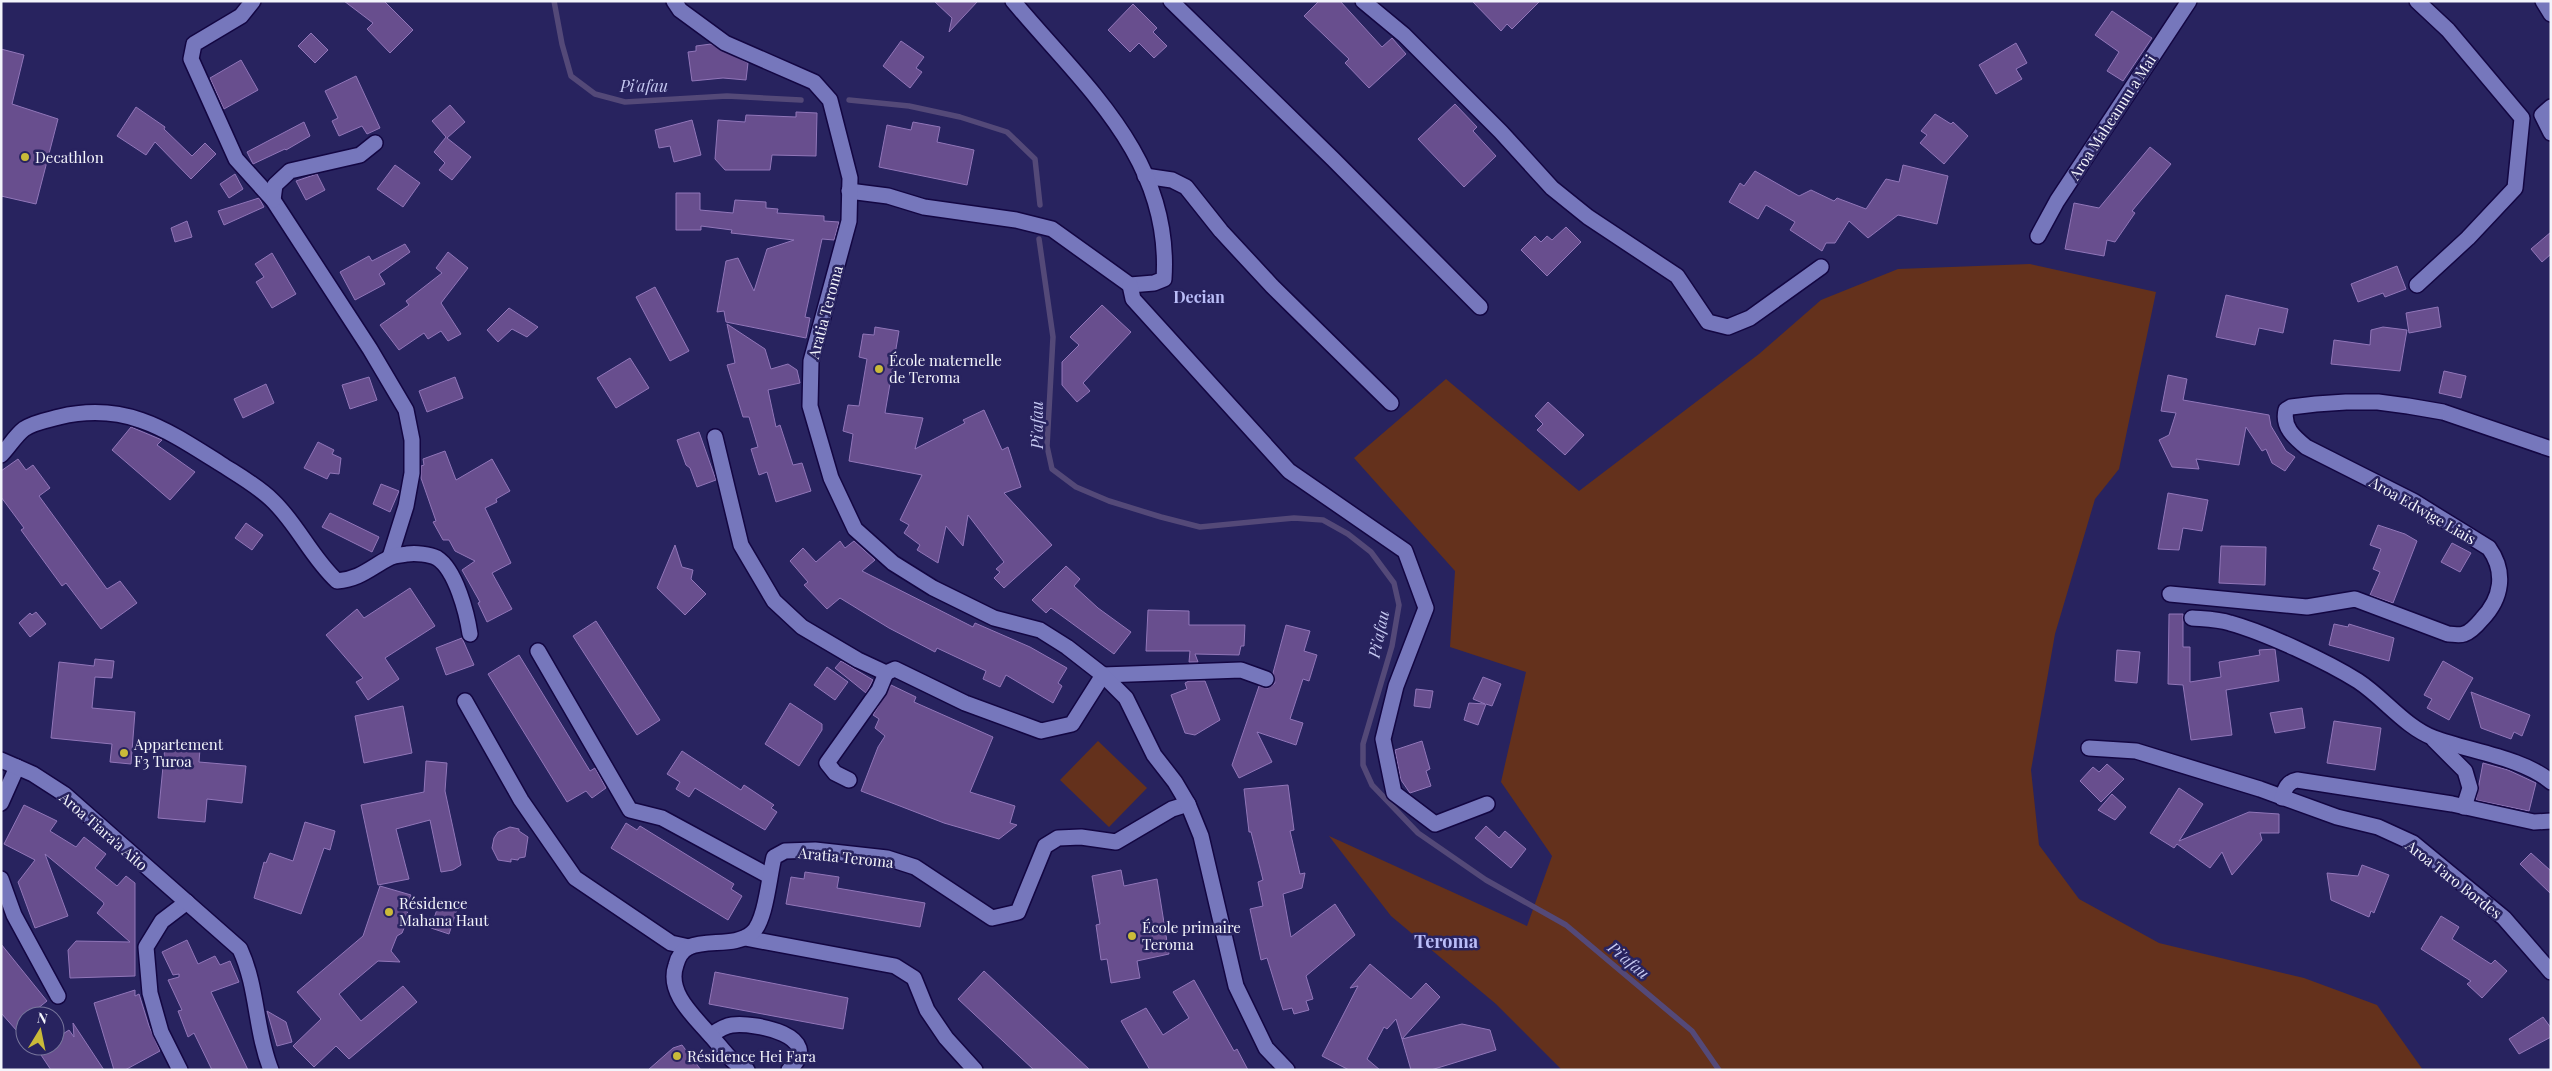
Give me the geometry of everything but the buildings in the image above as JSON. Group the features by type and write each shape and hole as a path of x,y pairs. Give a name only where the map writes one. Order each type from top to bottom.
{"street":[{"path":"253,1 242,16 194,44 190,59 236,159 273,200 370,349 406,410 412,440 412,472 406,506 390,557"},
{"name":"Aratia Teroma","path":"674,1 680,10 725,42 814,82 830,100 850,178 849,221 811,360 810,406 831,478 855,529 893,563 933,588 994,618 1040,630 1067,647 1103,675 1126,698 1154,755 1176,782 1188,804 1201,836 1236,986 1266,1048 1286,1070"},
{"path":"849,191 888,196 924,207 1016,220 1052,230 1130,285 1154,283 1164,279 1165,257 1157,205 1146,176 1126,137 1100,99 1013,1"},
{"path":"1171,1 1480,306"},
{"path":"1363,1 1404,35 1501,132 1552,188 1588,217 1677,276 1708,322 1728,327 1750,318 1821,267"},
{"name":"Aroa Maheanuu a Mai","path":"2038,236 2057,201 2189,1"},
{"path":"2416,285 2468,238 2515,188 2522,118 2448,30 2417,1"},
{"path":"2543,1 2551,14"},
{"path":"2551,107 2542,115 2551,133"},
{"path":"273,200 276,185 290,171 360,155 375,143"},
{"path":"1146,176 1172,180 1186,187 1221,231 1272,286 1391,403"},
{"path":"1130,285 1133,299 1289,471 1405,551 1426,608 1396,686 1383,739 1394,793 1435,824 1487,804"},
{"name":"Aroa Edwige Liais","path":"2170,594 2307,607 2355,599 2448,634 2463,635 2489,612 2498,594 2499,568 2497,559 2489,548 2413,501 2306,447 2293,436 2286,425 2284,418 2286,410 2300,406 2346,402 2378,402 2408,406 2443,412 2551,449"},
{"path":"1,455 24,429 41,422 72,414 99,412 127,416 160,426 250,483 273,500 293,523 312,554 337,580 348,580 375,568 390,557 417,553 437,558 448,568 459,592 470,634"},
{"path":"715,437 741,545 774,602 802,627 858,660 886,673"},
{"path":"2192,618 2229,622 2323,663 2358,682 2412,725 2433,738 2464,771 2470,788 2464,807"},
{"path":"538,652 630,810 662,818 769,876"},
{"path":"849,780 835,773 827,763 879,690 886,673 895,669 965,703 1041,731 1072,724 1103,675 1241,670 1266,679"},
{"path":"465,701 521,800 575,878 671,943 689,947 745,938 895,966 914,978 927,1010 946,1038 975,1070"},
{"path":"2433,738 2491,755 2543,775 2551,782"},
{"name":"Aroa Taro Bordes","path":"2089,748 2136,751 2260,789 2337,817 2378,827 2413,843 2504,918 2551,972"},
{"name":"Aroa Tiara'a Aito","path":"1,760 33,774 64,794 240,949 249,968 262,1049 271,1070"},
{"path":"1,803 17,767"},
{"path":"2282,798 2286,786 2291,781 2297,780 2353,787 2534,822 2551,822"},
{"name":"Aratia Teroma","path":"745,938 753,932 760,919 774,857 786,851 815,850 887,858 915,867 992,918 1018,912 1045,846 1052,840 1081,837 1116,842 1172,809 1188,804"},
{"path":"1,879 14,915 58,996"},
{"path":"180,1070 161,1032 150,993 146,947 162,921 187,902"},
{"path":"689,947 679,954 674,969 674,984 685,1007 711,1035 724,1055 747,1070"},
{"path":"711,1035 732,1025 749,1025 775,1030 792,1036 798,1047 798,1055 794,1065 789,1070"}],"shaded area":[{"path":"2030,264 2156,292 2119,469 2095,499 2055,634 2031,770 2039,845 2079,899 2159,943 2304,978 2377,1005 2423,1070 1562,1070 1496,1004 1391,916 1329,836 1527,926 1552,856 1501,782 1526,672 1450,647 1455,571 1354,458 1446,379 1579,491 1759,354 1821,300 1898,269"},
{"path":"1098,741 1147,788 1109,827 1060,780"}],"waterway":[{"name":"Pi'afau","path":"554,1 562,44 571,76 595,94 625,102 727,96 801,100"},
{"name":"Pi'afau","path":"849,100 909,106 960,117 1007,132 1035,159 1040,205"},
{"name":"Pi'afau","path":"1039,239 1053,337 1047,446 1052,469 1076,487 1109,501 1161,517 1200,527 1294,518 1323,520 1348,534 1371,552 1394,583 1399,605 1392,646 1363,744 1363,765 1372,785 1418,833 1486,880 1566,925 1692,1031 1719,1070"}],"place":[{"name":"Decathlon","path":"25,157"},
{"name":"École maternelle de Teroma","path":"879,369"},
{"name":"Appartement F3 Turoa","path":"124,753"},
{"name":"Résidence Mahana Haut","path":"389,912"},
{"name":"École primaire Teroma","path":"1132,936"},
{"name":"Résidence Hei Fara","path":"677,1056"}],"district":[{"name":"Decian","path":"1199,296"},
{"name":"Teroma","path":"1446,941"}]}
